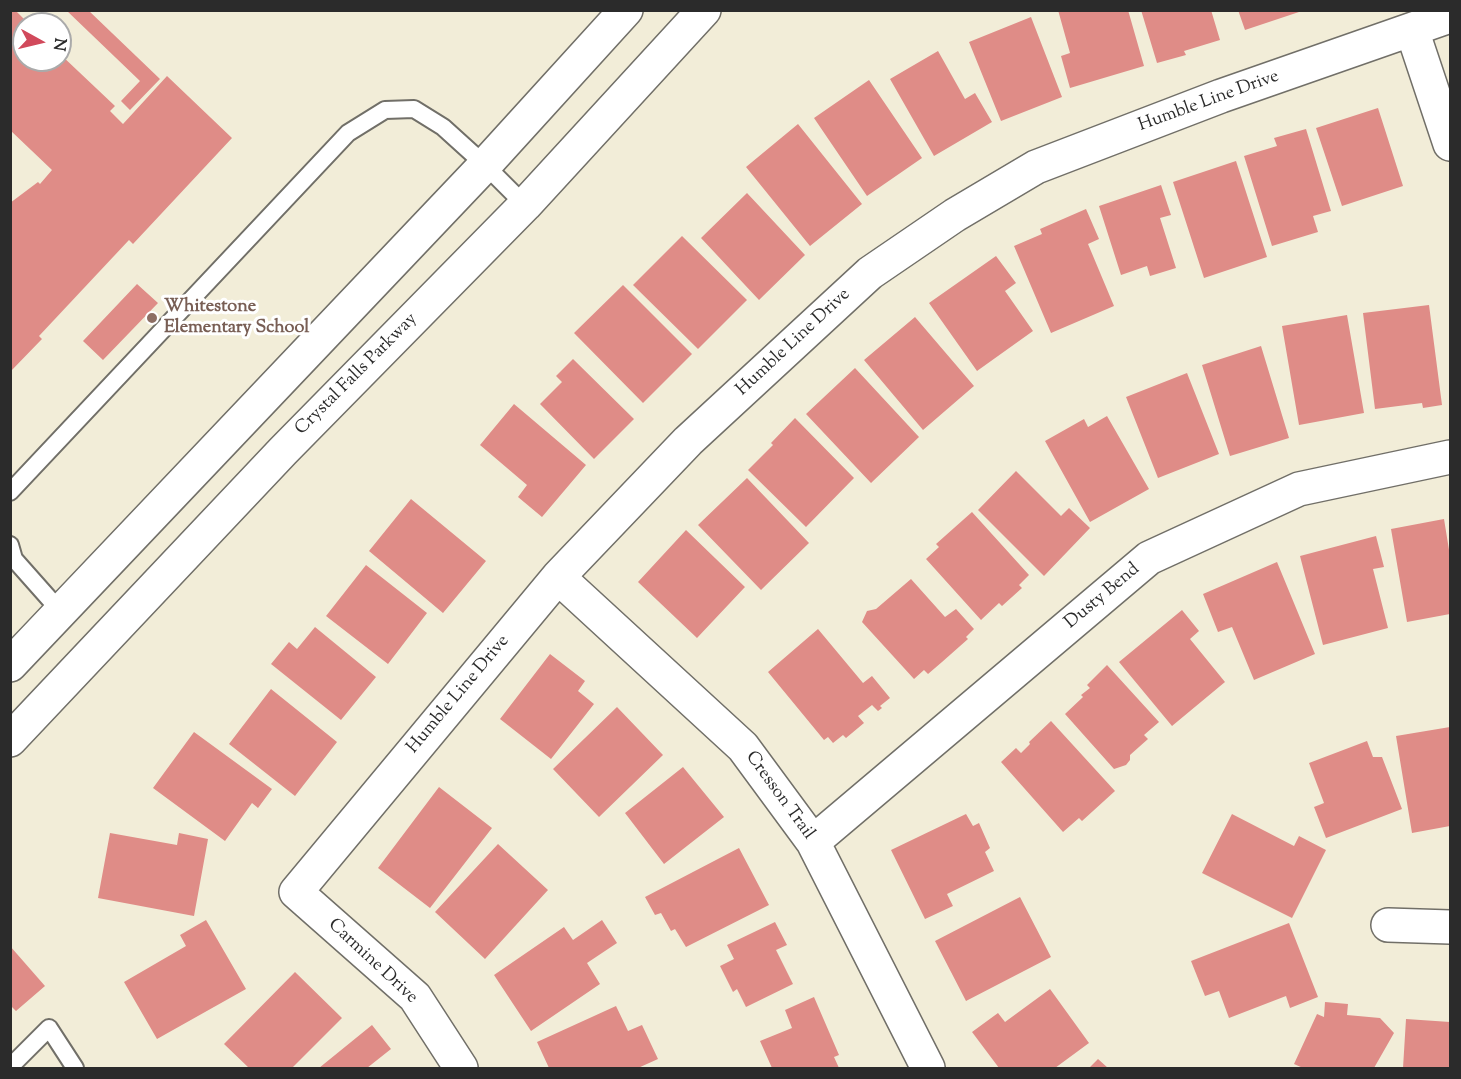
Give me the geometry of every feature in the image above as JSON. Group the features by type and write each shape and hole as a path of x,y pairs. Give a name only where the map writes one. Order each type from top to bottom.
{"street":[{"path":"10,665 485,165 626,10"},
{"name":"Crystal Falls Parkway","path":"10,740 283,451 525,205 704,10"},
{"name":"Humble Line Drive","path":"296,892 558,577 688,441 870,273 956,215 1036,167 1221,96 1450,16"},
{"path":"1412,30 1449,133 1450,144"},
{"name":"Dusty Bend","path":"813,842 1149,558 1299,489 1450,457"},
{"name":"Cresson Trail","path":"558,577 743,747 813,842 928,1068"},
{"name":"Carmine Drive","path":"296,892 415,997 461,1068"},
{"path":"1388,925 1450,927"}],"lane":[{"path":"10,492 348,133 385,110 414,109 443,127 525,205"},
{"path":"10,545 14,559 61,612"},
{"path":"10,1067 49,1028 75,1068"}],"building":[{"path":"10,10 15,10 17,12 12,12 12,72 72,72 72,65 115,106 110,111 123,124 167,76 232,138 133,244 129,240 39,336 42,339 10,372 10,203 38,182 40,184 52,170 10,130"},
{"path":"66,10 88,10 160,79 130,110 121,101 140,81 72,16 72,12"},
{"path":"1058,10 1128,10 1144,66 1070,88 1061,56 1070,53"},
{"path":"1141,10 1211,10 1220,40 1184,51 1186,55 1157,63"},
{"path":"1238,10 1302,10 1302,11 1245,30"},
{"path":"1031,17 1062,97 1001,121 969,42"},
{"path":"938,51 965,99 975,93 992,122 934,156 890,79"},
{"path":"869,80 922,158 867,196 814,118"},
{"path":"1378,108 1403,186 1342,206 1316,128"},
{"path":"798,124 862,204 810,246 746,167"},
{"path":"1306,129 1331,211 1313,216 1318,232 1272,246 1244,156 1277,146 1274,138"},
{"path":"1236,161 1267,257 1204,278 1173,182"},
{"path":"1161,185 1171,215 1160,218 1176,268 1150,276 1147,266 1121,275 1099,206"},
{"path":"747,193 805,255 759,300 701,238"},
{"path":"1086,209 1099,239 1088,244 1114,306 1051,333 1014,246 1042,234 1040,229"},
{"path":"682,236 747,300 698,349 633,285"},
{"path":"996,256 1016,283 1005,291 1033,331 977,371 929,303"},
{"path":"137,284 158,303 103,360 83,341"},
{"path":"623,285 692,354 643,403 574,333"},
{"path":"1429,305 1442,405 1423,408 1422,403 1375,409 1363,313"},
{"path":"1347,315 1364,413 1299,425 1282,326"},
{"path":"915,317 974,386 923,430 864,360"},
{"path":"1261,346 1289,438 1230,456 1202,365"},
{"path":"573,359 634,419 594,459 540,404 562,382 556,376"},
{"path":"855,368 919,437 871,483 806,414"},
{"path":"1187,373 1219,454 1158,478 1126,397"},
{"path":"514,404 586,465 542,517 518,497 527,485 480,445"},
{"path":"1107,416 1149,489 1090,522 1045,441 1084,419 1088,427"},
{"path":"795,418 854,478 806,527 748,470"},
{"path":"1016,471 1061,516 1069,508 1090,528 1044,576 978,510"},
{"path":"747,478 809,543 761,590 698,525"},
{"path":"411,499 486,561 443,613 369,551"},
{"path":"972,512 1029,575 1019,585 1022,588 1002,606 999,603 981,620 926,559 939,547 936,544"},
{"path":"1444,519 1450,556 1450,614 1407,622 1391,529"},
{"path":"686,530 745,587 697,638 638,582"},
{"path":"1376,536 1384,567 1373,569 1388,628 1323,645 1300,556"},
{"path":"1277,562 1315,654 1254,680 1232,627 1218,632 1203,594"},
{"path":"366,565 427,613 388,664 326,616"},
{"path":"911,579 945,617 956,609 974,629 966,637 968,639 928,674 924,670 914,679 862,622 867,611 876,609"},
{"path":"1182,610 1199,631 1190,639 1225,682 1172,726 1119,662"},
{"path":"315,627 376,677 341,720 271,664 289,642 297,649"},
{"path":"818,629 863,683 872,676 890,698 880,706 882,708 878,711 872,705 858,716 864,723 846,738 843,735 833,743 828,737 824,740 768,672"},
{"path":"550,654 585,681 578,691 594,704 551,759 500,719"},
{"path":"1107,665 1159,722 1144,735 1148,739 1130,755 1130,760 1126,765 1114,769 1065,714 1083,697 1081,695 1090,688 1087,685"},
{"path":"271,689 337,742 295,796 229,744"},
{"path":"617,707 663,755 599,817 553,769"},
{"path":"1051,721 1115,791 1082,821 1079,818 1063,832 1001,762 1016,748 1021,753"},
{"path":"1450,727 1450,826 1412,833 1396,736"},
{"path":"194,732 272,789 258,808 252,803 225,841 153,788"},
{"path":"1367,741 1373,757 1382,757 1402,809 1326,838 1314,807 1324,803 1309,763"},
{"path":"683,767 724,817 664,864 625,813"},
{"path":"439,787 492,828 430,908 378,868"},
{"path":"966,814 973,826 979,823 990,848 985,852 994,871 947,894 953,906 925,919 891,850"},
{"path":"1232,814 1294,846 1299,836 1326,850 1292,918 1202,873"},
{"path":"110,833 177,845 179,833 208,839 194,916 98,898"},
{"path":"498,844 548,890 485,959 435,912"},
{"path":"739,848 769,905 686,947 675,929 671,931 661,913 655,915 645,897"},
{"path":"1020,897 1051,957 966,1001 935,941"},
{"path":"206,920 246,989 157,1039 124,982 186,946 180,935"},
{"path":"602,920 617,943 587,963 600,984 531,1031 494,975 564,927 573,940"},
{"path":"775,922 787,945 776,950 793,984 746,1007 737,989 733,992 720,966 734,959 727,945"},
{"path":"1289,923 1318,997 1290,1008 1286,996 1229,1018 1219,991 1205,996 1191,961"},
{"path":"10,946 45,986 16,1011 10,1005"},
{"path":"295,972 342,1018 292,1068 249,1068 224,1044"},
{"path":"1050,989 1089,1043 1055,1068 999,1068 972,1032 998,1013 1005,1022"},
{"path":"814,997 839,1055 834,1057 839,1068 772,1068 760,1041 792,1028 785,1010"},
{"path":"1325,1002 1348,1004 1347,1015 1380,1018 1394,1033 1374,1068 1303,1068 1294,1064 1317,1014 1324,1017"},
{"path":"616,1006 628,1031 642,1025 658,1059 638,1068 549,1068 537,1042"},
{"path":"1406,1019 1450,1022 1450,1068 1403,1068"},
{"path":"372,1025 391,1049 367,1068 319,1068"},
{"path":"1098,1059 1108,1068 1089,1068"}],"place":[{"name":"Whitestone Elementary School","path":"152,318"}]}
